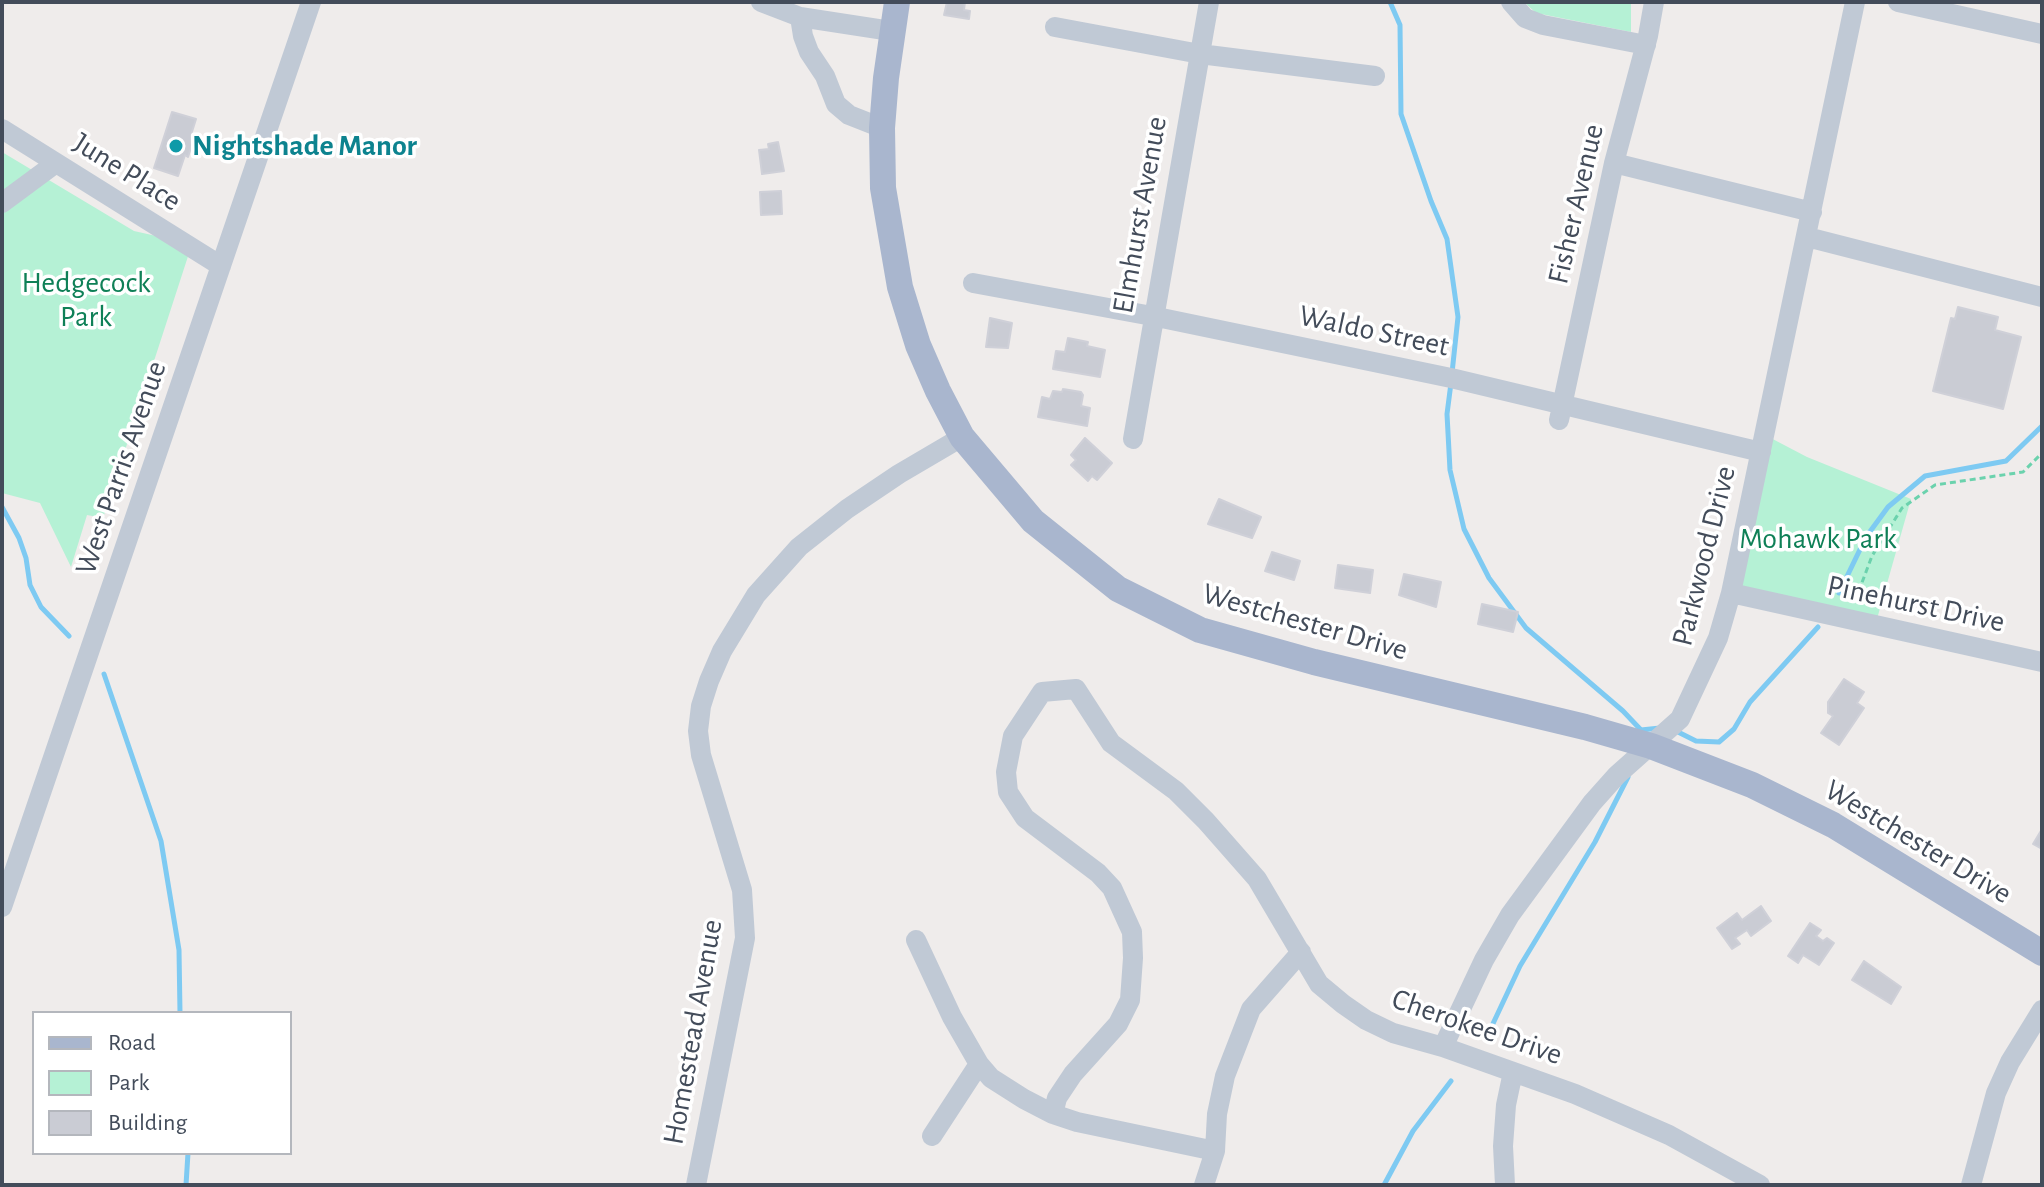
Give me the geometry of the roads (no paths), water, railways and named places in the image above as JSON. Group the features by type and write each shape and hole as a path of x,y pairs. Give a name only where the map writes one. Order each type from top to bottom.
{"main road":[{"name":"Westchester Drive","path":"897,2 891,31 882,128 883,188 900,287 918,345 962,437 1033,521 1118,589 1200,630 1314,662 1585,727 1651,746 1752,785 1833,825 2042,953"}],"street":[{"name":"West Parris Avenue","path":"2,907 311,2"},
{"path":"761,2 800,17 891,31"},
{"name":"Elmhurst Avenue","path":"1133,439 1209,2"},
{"path":"1511,2 1525,18 1543,25 1646,45"},
{"name":"Fisher Avenue","path":"1561,411 1614,163 1646,45 1654,2"},
{"name":"Parkwood Drive","path":"1443,1047 1484,960 1539,871 1617,775 1680,719 1718,638 1731,593 1855,2"},
{"path":"1898,2 2042,34"},
{"path":"800,17 811,57 825,76 836,104 849,115 882,128"},
{"path":"1055,27 1200,54 1375,76"},
{"name":"June Place","path":"2,129 221,266"},
{"path":"6,193 56,163"},
{"path":"1614,163 1812,212"},
{"path":"1807,237 2042,297"},
{"name":"Waldo Street","path":"973,283 1152,316 1561,411 1761,452"},
{"name":"Homestead Avenue","path":"696,1185 745,938 746,913 742,890 701,755 698,731 701,706 709,681 722,651 756,595 799,547 847,509 962,437"},
{"name":"Pinehurst Drive","path":"1731,593 2042,662"},
{"name":"Cherokee Drive","path":"1053,1114 1057,1098 1073,1074 1118,1024 1130,1000 1133,958 1132,932 1112,888 1098,873 1025,818 1008,792 1006,772 1013,736 1042,692 1076,689 1111,743 1176,791 1257,879 1319,984 1366,1020 1393,1033 1443,1047 1575,1094 1669,1135 1760,1185"},
{"path":"916,940 952,1017 979,1064 991,1078 1053,1114 1077,1122 1215,1151"},
{"path":"1204,1185 1215,1151 1217,1114 1225,1076 1251,1009 1301,952"},
{"path":"1971,1185 1996,1093 2010,1062 2042,1010"},
{"path":"932,1136 979,1064"},
{"path":"1505,1185 1503,1146 1506,1105 1513,1072"}],"waterway":[{"path":"1390,2 1400,25 1401,114 1447,239 1458,317 1452,373"},
{"path":"1451,383 1447,414 1450,470 1464,529 1489,578 1526,628 1641,730"},
{"path":"1839,593 1866,537 1888,507 1925,476 2006,461 2042,426"},
{"path":"2,507 19,538 30,585 41,607 69,636"},
{"path":"1674,730 1696,741 1719,742 1734,729 1750,702 1818,627"},
{"path":"104,674 161,841 179,950 180,1011"},
{"path":"1641,730 1660,728"},
{"path":"1490,1030 1520,966 1595,842 1628,777"},
{"path":"1384,1185 1413,1131 1451,1081"},
{"path":"186,1185 188,1155"}],"place":[{"name":"Nightshade Manor","path":"176,146"}],"park label":[{"name":"Hedgecock Park","path":"86,300"},
{"name":"Mohawk Park","path":"1818,539"}]}
